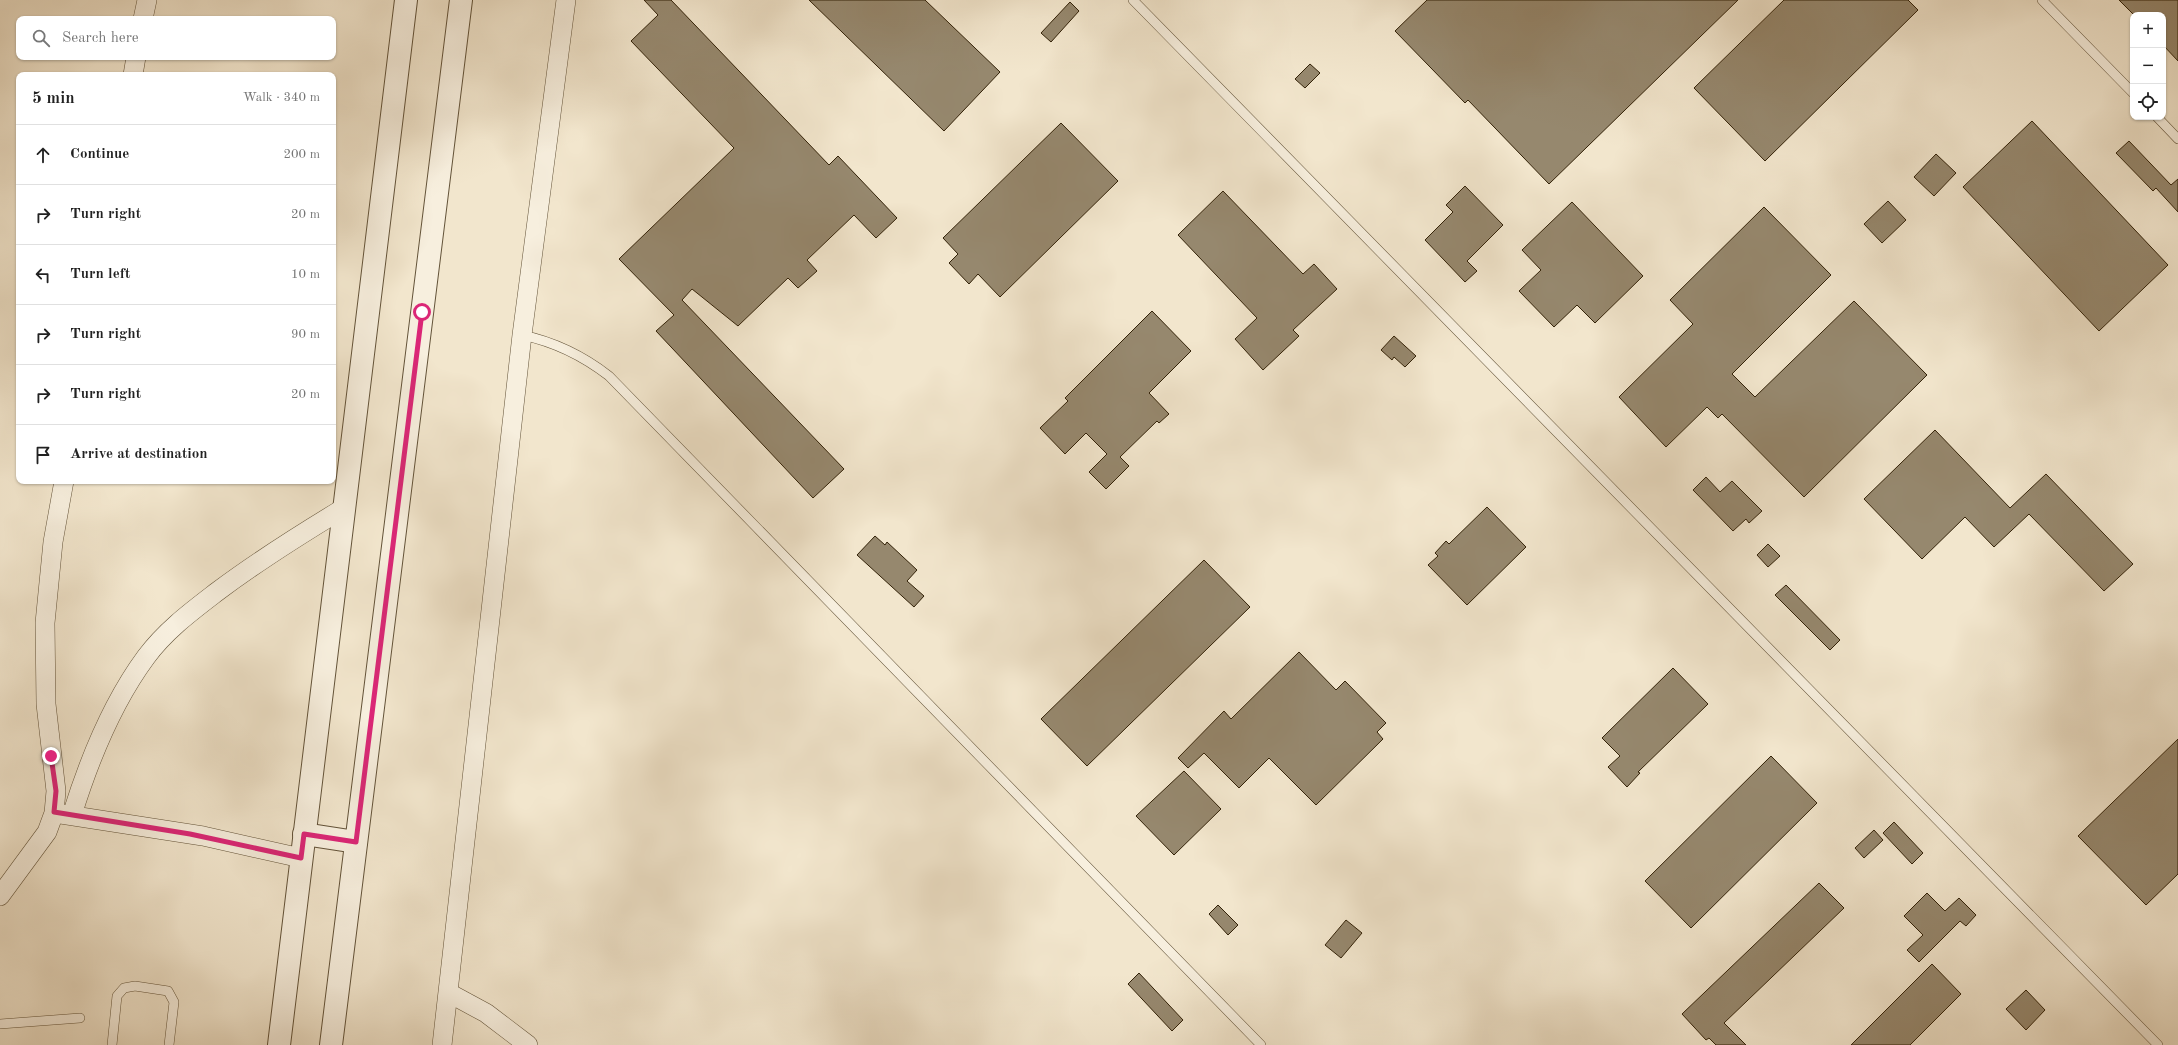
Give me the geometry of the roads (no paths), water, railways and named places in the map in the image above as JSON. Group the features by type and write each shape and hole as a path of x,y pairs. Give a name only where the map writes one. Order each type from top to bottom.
{"street":[{"path":"144,16 147,0"},
{"path":"279,1045 406,0"},
{"path":"331,1045 461,0"},
{"path":"442,1045 522,335 566,0"},
{"path":"134,72 136,60"},
{"path":"63,484 53,542 45,623 46,704 56,791 63,814"},
{"path":"0,896 63,814 136,671 158,643 183,618 233,580 306,531 344,508"},
{"path":"63,814 203,836 301,858"},
{"path":"304,834 356,842"},
{"path":"449,993 486,1013 528,1045"}],"lane":[{"path":"1134,0 2158,1045"},
{"path":"2042,0 2130,90"},
{"path":"2160,120 2178,139"},
{"path":"522,335 541,339 577,354 608,376 1261,1045"},
{"path":"112,1045 117,996 119,991 129,986 162,989 172,996 174,1002 169,1045"},
{"path":"0,1024 80,1018"}]}
